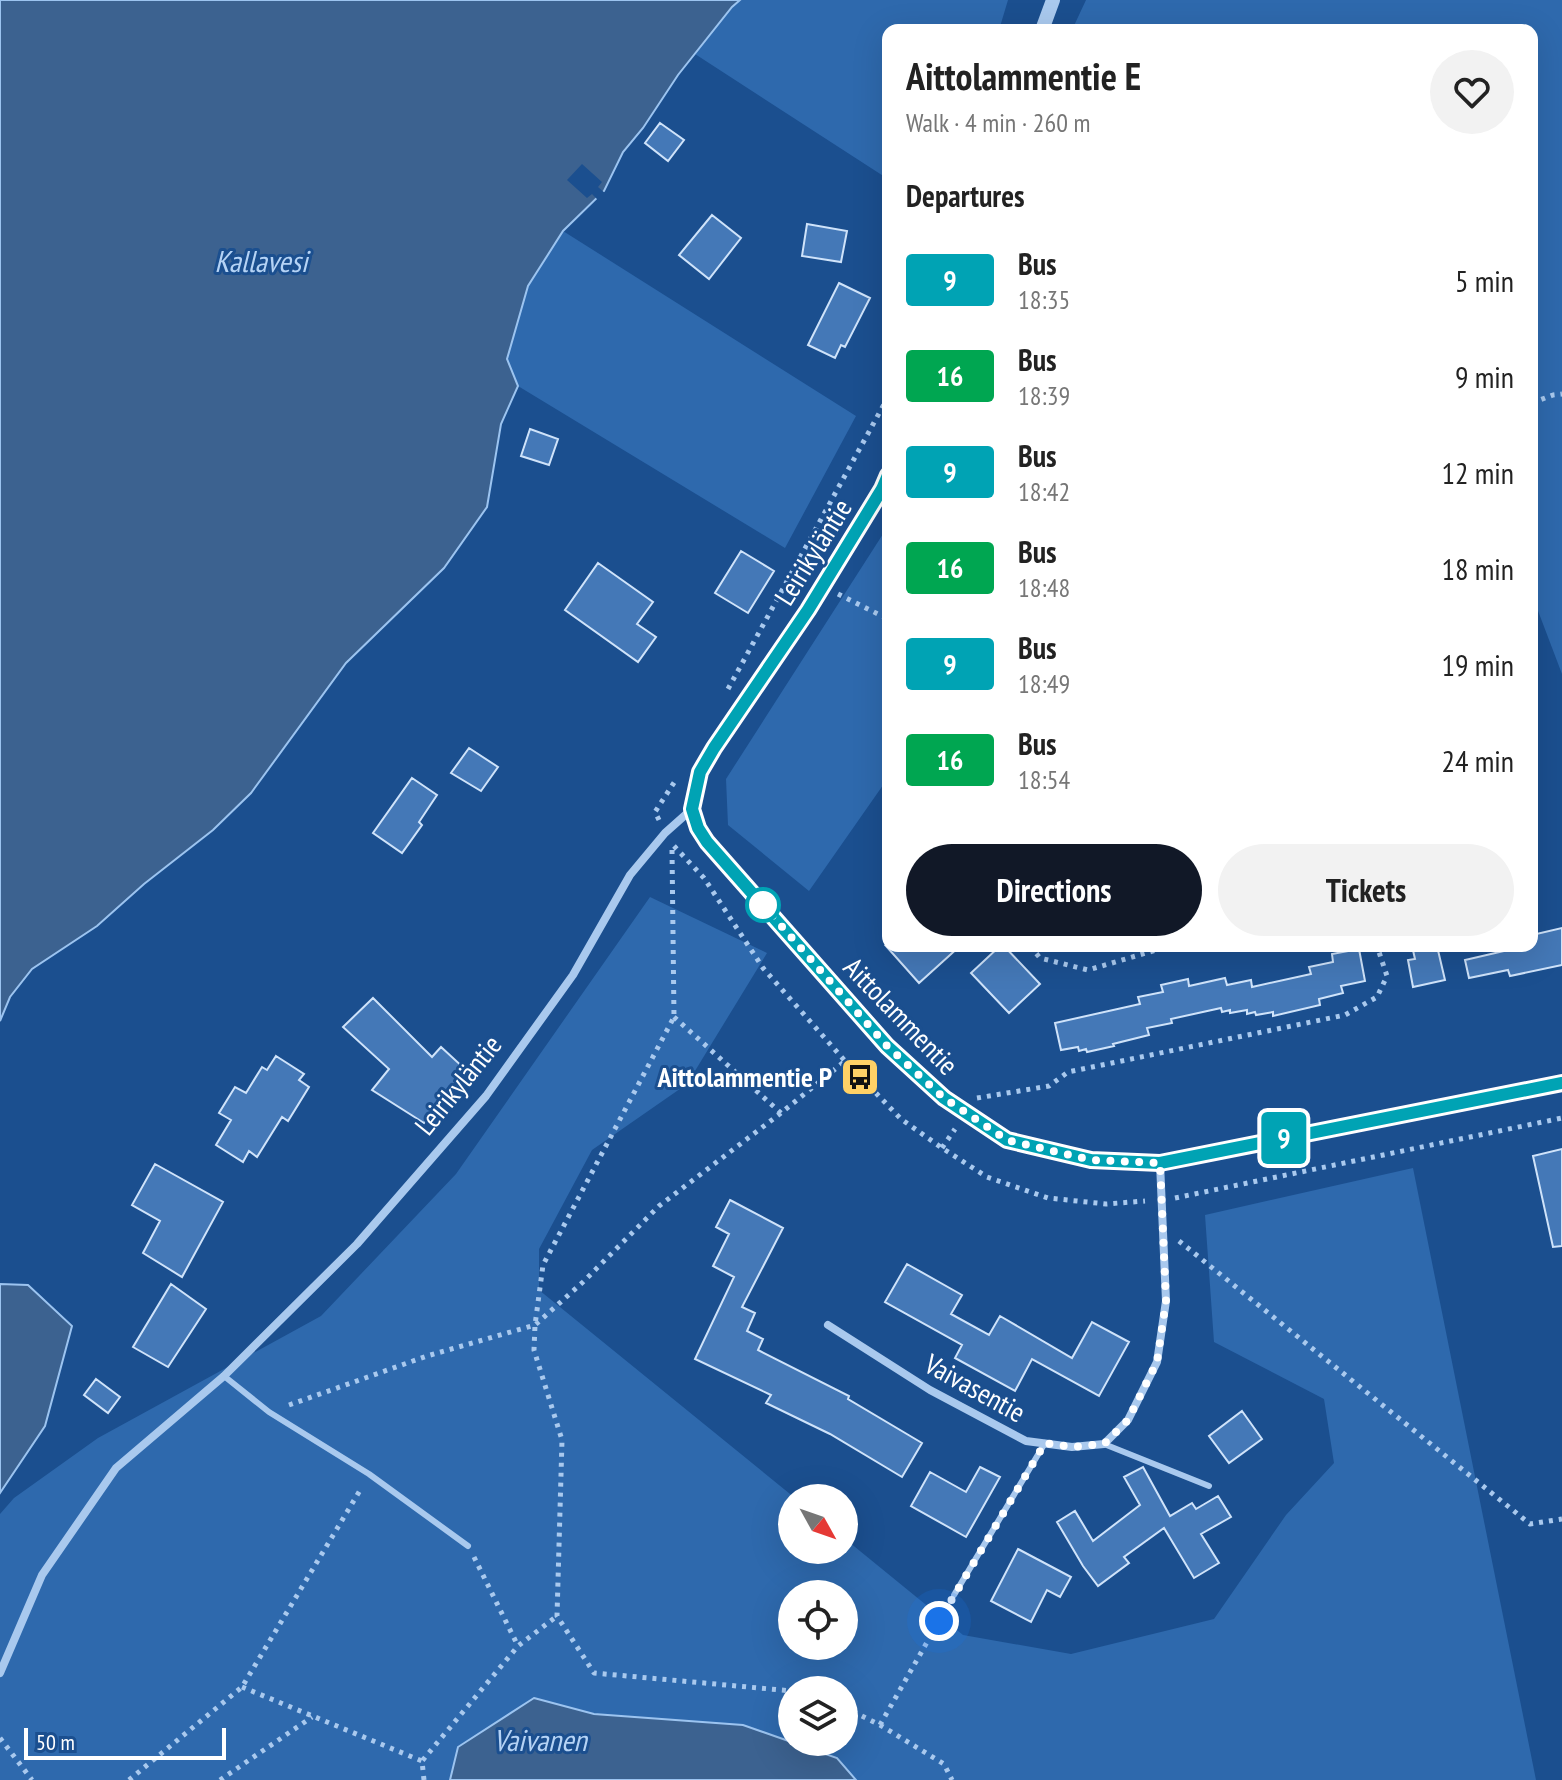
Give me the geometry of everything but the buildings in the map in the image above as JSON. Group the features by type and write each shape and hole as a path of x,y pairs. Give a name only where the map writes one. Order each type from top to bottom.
{"street":[{"path":"1044,24 1053,0"},
{"name":"Leirikyläntie","path":"0,1673 42,1575 116,1468 224,1376 357,1244 486,1096 573,975 630,875 665,833 692,809 700,772 714,748 823,587 882,489"},
{"name":"Aittolammentie","path":"692,809 698,828 707,842 887,1046 944,1098 1007,1140 1091,1160 1160,1163 1562,1083"},
{"path":"1104,1444 1128,1420 1157,1362 1166,1301 1160,1163"},
{"name":"Vaivasentie","path":"828,1325 930,1390 1026,1441 1072,1447 1104,1444"}],"lane":[{"path":"224,1376 269,1412 369,1474 468,1546"},
{"path":"954,1595 1045,1443"},
{"path":"1104,1444 1209,1486"}],"path":[{"path":"1538,401 1562,394"},
{"path":"727,689 882,408"},
{"path":"823,587 882,616"},
{"path":"665,833 655,812 680,772"},
{"path":"778,1690 594,1673 557,1616 562,1440 534,1350 543,1265 674,1017 672,844 704,878 763,968 901,1119 987,1177 1048,1198 1106,1204 1163,1200 1562,1118"},
{"path":"1035,952 1040,958 1088,970 1150,952"},
{"path":"942,1148 978,1097 1049,1086 1068,1072 1345,1015 1377,997 1387,976 1379,952"},
{"path":"674,1017 781,1113"},
{"path":"269,1412 427,1356 535,1325 659,1206 845,1061"},
{"path":"1164,1228 1530,1524 1562,1519"},
{"path":"129,1780 242,1687 369,1474"},
{"path":"468,1546 518,1646"},
{"path":"880,1725 954,1595"},
{"path":"424,1780 422,1761 518,1646 557,1616"},
{"path":"242,1687 422,1761"},
{"path":"858,1714 944,1764 952,1780"},
{"path":"220,1780 313,1716"},
{"path":"0,1738 32,1780"}],"shaded area":[{"path":"740,0 1008,0 1001,24 882,24 882,175 695,54"},
{"path":"1086,0 1562,0 1562,674 1538,611 1538,24 1075,24"},
{"path":"563,231 856,416 785,548 518,386 507,359 528,286"},
{"path":"882,536 882,787 809,891 728,825 726,779"},
{"path":"650,897 767,953 687,1084 592,1150 539,1249 539,1290 778,1484 778,1564 858,1564 858,1549 963,1635 1071,1654 1214,1619 1286,1515 1334,1463 1324,1399 1214,1342 1205,1215 1413,1168 1536,1780 856,1780 837,1758 831,1756 858,1756 858,1676 778,1676 778,1737 743,1725 594,1714 534,1698 459,1747 450,1780 0,1780 0,1514 14,1498 98,1438 321,1316 456,1174"}],"water":[{"name":"Kallavesi","path":"0,0 740,0 678,75 623,152 604,191 563,231 528,286 507,359 518,386 501,424 487,507 444,568 346,663 251,793 213,830 97,926 32,969 10,997 0,1021"},
{"path":"0,1284 28,1285 72,1326 45,1426 0,1493"},
{"name":"Vaivanen","path":"534,1698 594,1714 743,1725 778,1737 778,1756 831,1756 837,1758 856,1780 450,1780 458,1747"}],"pier":[{"path":"582,164 602,182 598,187 606,194 599,201 592,194 587,198 567,180"}],"bus line":[{"name":"9","path":"882,489 823,587 714,748 700,772 692,809 698,828 707,842 887,1046 944,1098 1007,1140 1091,1160 1160,1163 1562,1083"}],"place":[{"name":"Aittolammentie P","path":"860,1077"}],"route":[{"path":"763,905 887,1046 944,1098 1007,1140 1091,1160 1160,1163 1166,1301 1157,1362 1128,1420 1104,1444 1072,1447 1045,1443 939,1621"}]}
